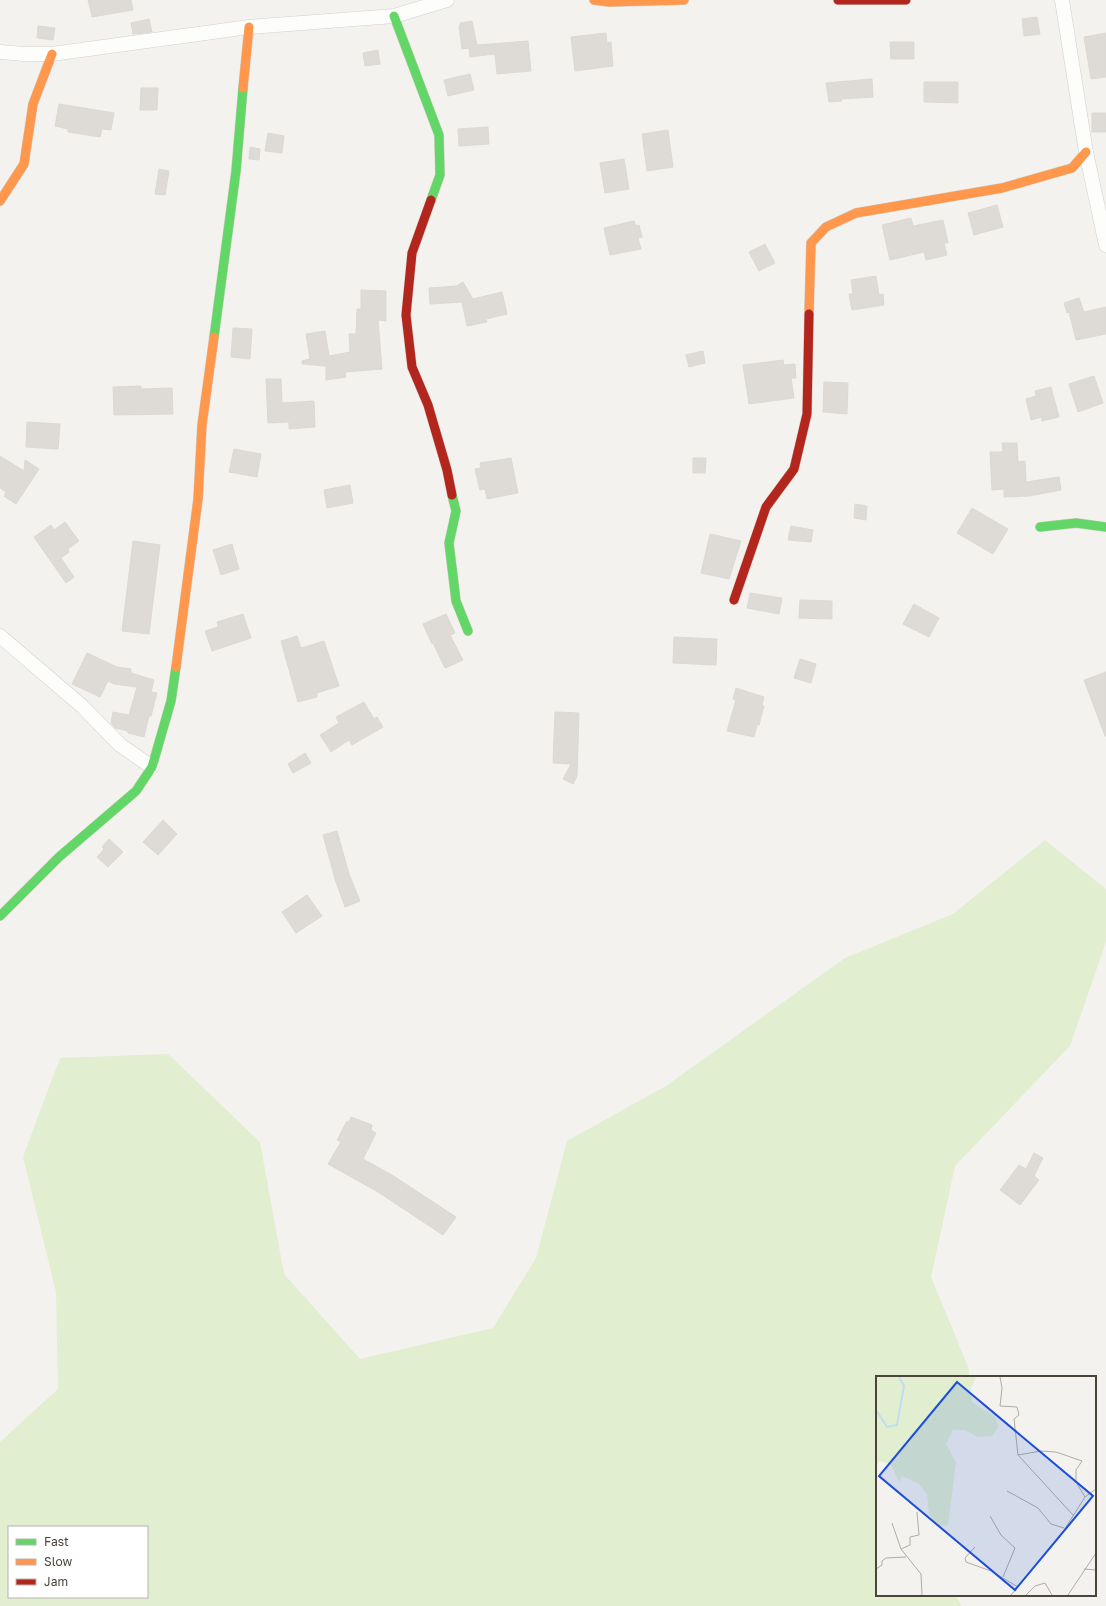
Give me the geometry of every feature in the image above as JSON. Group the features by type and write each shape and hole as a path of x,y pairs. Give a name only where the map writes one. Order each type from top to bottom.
{"street":[{"path":"0,52 52,54 249,26 394,16 447,0"},
{"path":"594,0 609,2 684,0"},
{"path":"838,0 906,0"},
{"path":"1062,0 1086,152 1106,245"},
{"path":"394,16 440,135 440,175 412,253 406,315 412,367 428,405 447,470 456,511 449,543 456,601 468,631"},
{"path":"0,916 59,857 136,791 152,767 170,701 198,499 202,425 236,171 249,26"},
{"path":"0,202 24,164 33,104 52,54"},
{"path":"734,600 766,507 794,469 807,414 811,243 826,227 856,213 1002,188 1072,168 1086,152"},
{"path":"1040,527 1076,523 1106,527"},
{"path":"0,636 83,707 120,745 152,767"}],"green space":[{"path":"1045,840 1106,889 1106,942 1070,1046 955,1166 931,1277 969,1369 969,1376 876,1376 876,1596 956,1596 961,1606 0,1606 0,1442 58,1389 56,1292 23,1157 60,1058 168,1054 260,1142 284,1274 360,1359 493,1328 536,1258 567,1141 666,1086 845,958 953,914"}],"building":[{"path":"88,0 131,0 133,10 92,17"},
{"path":"1037,17 1040,34 1024,36 1022,19"},
{"path":"149,19 152,32 133,34 131,23"},
{"path":"472,21 477,45 528,41 531,71 497,74 495,54 470,57 469,48 462,49 459,26 460,23"},
{"path":"38,26 55,28 53,40 37,38"},
{"path":"606,33 607,43 611,42 613,66 575,71 571,37"},
{"path":"1106,33 1106,77 1091,79 1084,37"},
{"path":"890,42 914,42 914,59 891,59"},
{"path":"378,50 380,64 365,66 363,53"},
{"path":"470,74 474,90 448,96 444,80"},
{"path":"872,79 873,97 841,99 842,101 829,102 826,83"},
{"path":"924,82 958,82 958,103 924,102"},
{"path":"141,88 158,88 157,110 140,110"},
{"path":"59,104 114,113 111,130 102,129 100,137 68,132 68,129 55,126"},
{"path":"1092,113 1106,113 1106,132 1092,132"},
{"path":"488,127 489,144 459,146 458,129"},
{"path":"668,130 673,167 647,171 642,134"},
{"path":"268,133 284,136 282,153 265,151"},
{"path":"250,147 260,149 259,160 249,159"},
{"path":"624,159 629,189 605,193 600,163"},
{"path":"159,169 169,171 165,195 155,194"},
{"path":"997,205 1003,227 974,235 968,213"},
{"path":"911,218 913,226 943,220 948,243 944,243 947,255 926,260 924,252 890,260 882,225"},
{"path":"634,221 636,226 639,225 642,237 638,238 641,249 610,255 604,228"},
{"path":"765,244 775,263 759,271 749,252"},
{"path":"876,276 879,295 883,294 884,305 852,310 849,294 853,294 851,280"},
{"path":"463,282 473,299 502,292 507,314 486,319 487,322 467,326 462,302 430,304 429,288 457,286"},
{"path":"361,290 386,291 386,321 378,320 382,369 345,372 346,377 326,380 326,366 302,364 302,361 310,359 306,334 325,331 329,356 350,352 349,334 356,334 357,309 361,309"},
{"path":"1079,298 1084,312 1106,307 1106,334 1076,340 1069,312 1067,313 1064,303"},
{"path":"233,328 252,329 250,359 231,357"},
{"path":"703,351 705,363 689,367 686,355"},
{"path":"783,360 784,365 795,364 796,378 791,378 794,398 749,404 743,365"},
{"path":"1094,376 1103,403 1078,412 1069,384"},
{"path":"266,379 281,379 282,403 314,401 315,427 289,429 289,422 268,423"},
{"path":"824,382 848,383 847,414 823,412"},
{"path":"141,386 141,389 172,388 173,414 114,415 113,387"},
{"path":"1051,387 1059,417 1042,421 1042,417 1031,420 1026,399 1036,396 1035,391"},
{"path":"27,422 60,424 58,449 26,447"},
{"path":"1002,443 1017,443 1018,462 1025,461 1026,482 1059,477 1061,490 1029,496 1004,497 1004,489 992,490 990,452 1003,452"},
{"path":"234,449 261,454 257,477 229,472"},
{"path":"0,456 24,471 25,460 39,469 16,504 4,496 6,492 0,488"},
{"path":"511,458 518,493 487,499 485,489 480,490 475,469 481,468 480,463"},
{"path":"693,458 706,458 705,473 693,473"},
{"path":"350,485 353,503 327,508 324,490"},
{"path":"855,504 867,506 866,520 854,518"},
{"path":"972,508 1008,529 993,554 957,533"},
{"path":"65,522 79,541 68,549 69,552 61,558 74,577 66,583 34,537 51,525 54,530"},
{"path":"791,526 813,530 811,542 788,540"},
{"path":"710,534 741,541 729,579 701,573"},
{"path":"133,541 160,545 149,634 122,631"},
{"path":"232,544 239,569 221,575 213,550"},
{"path":"750,593 782,598 779,614 747,608"},
{"path":"800,600 832,601 832,619 799,618"},
{"path":"914,604 939,618 929,637 903,624"},
{"path":"243,614 251,638 212,651 205,631 218,627 217,622"},
{"path":"446,614 455,633 450,635 463,660 445,668 423,624"},
{"path":"297,636 301,648 324,641 339,686 317,693 317,697 298,702 281,641"},
{"path":"674,637 717,639 716,665 673,663"},
{"path":"87,653 117,667 131,669 131,673 154,680 151,692 157,693 144,737 115,728 111,723 113,712 129,715 137,687 114,684 108,681 100,697 72,684"},
{"path":"800,659 816,664 811,683 794,678"},
{"path":"1106,672 1106,736 1105,736 1084,680"},
{"path":"736,688 764,697 762,705 764,706 754,737 727,731 736,700 733,699"},
{"path":"364,702 374,719 377,717 383,727 352,745 349,740 331,752 320,735 339,723 336,717"},
{"path":"555,712 579,713 577,776 573,784 563,779 571,764 553,763"},
{"path":"305,753 311,763 293,773 288,764"},
{"path":"163,820 177,834 158,855 143,842"},
{"path":"337,831 349,874 360,901 345,907 335,879 323,835"},
{"path":"109,839 123,852 108,867 97,857 104,849 102,847"},
{"path":"307,895 322,916 296,933 282,912"},
{"path":"351,1117 372,1125 371,1130 376,1133 363,1159 392,1175 456,1217 443,1235 378,1192 328,1164 341,1142 337,1140 347,1121 349,1122"},
{"path":"1034,1153 1043,1158 1034,1176 1039,1180 1020,1205 1000,1190 1019,1165 1026,1169"}],"traffic: fast":[{"path":"394,16 439,135 440,175 431,200"},
{"path":"214,337 236,171 243,88"},
{"path":"452,495 456,511 449,543 456,601 468,631"},
{"path":"1040,527 1076,523 1106,527"},
{"path":"0,916 59,857 136,791 152,767 171,701 176,667"}],"traffic: slow":[{"path":"594,0 609,2 684,0"},
{"path":"243,88 249,27"},
{"path":"0,201 24,164 33,104 52,54"},
{"path":"809,314 811,243 826,227 856,213 1002,188 1072,168 1086,152"},
{"path":"176,667 198,499 202,425 214,337"}],"traffic: jam":[{"path":"838,0 906,0"},
{"path":"431,200 412,253 406,315 412,367 428,405 447,470 452,495"},
{"path":"734,600 766,507 794,469 807,414 809,314"}]}
